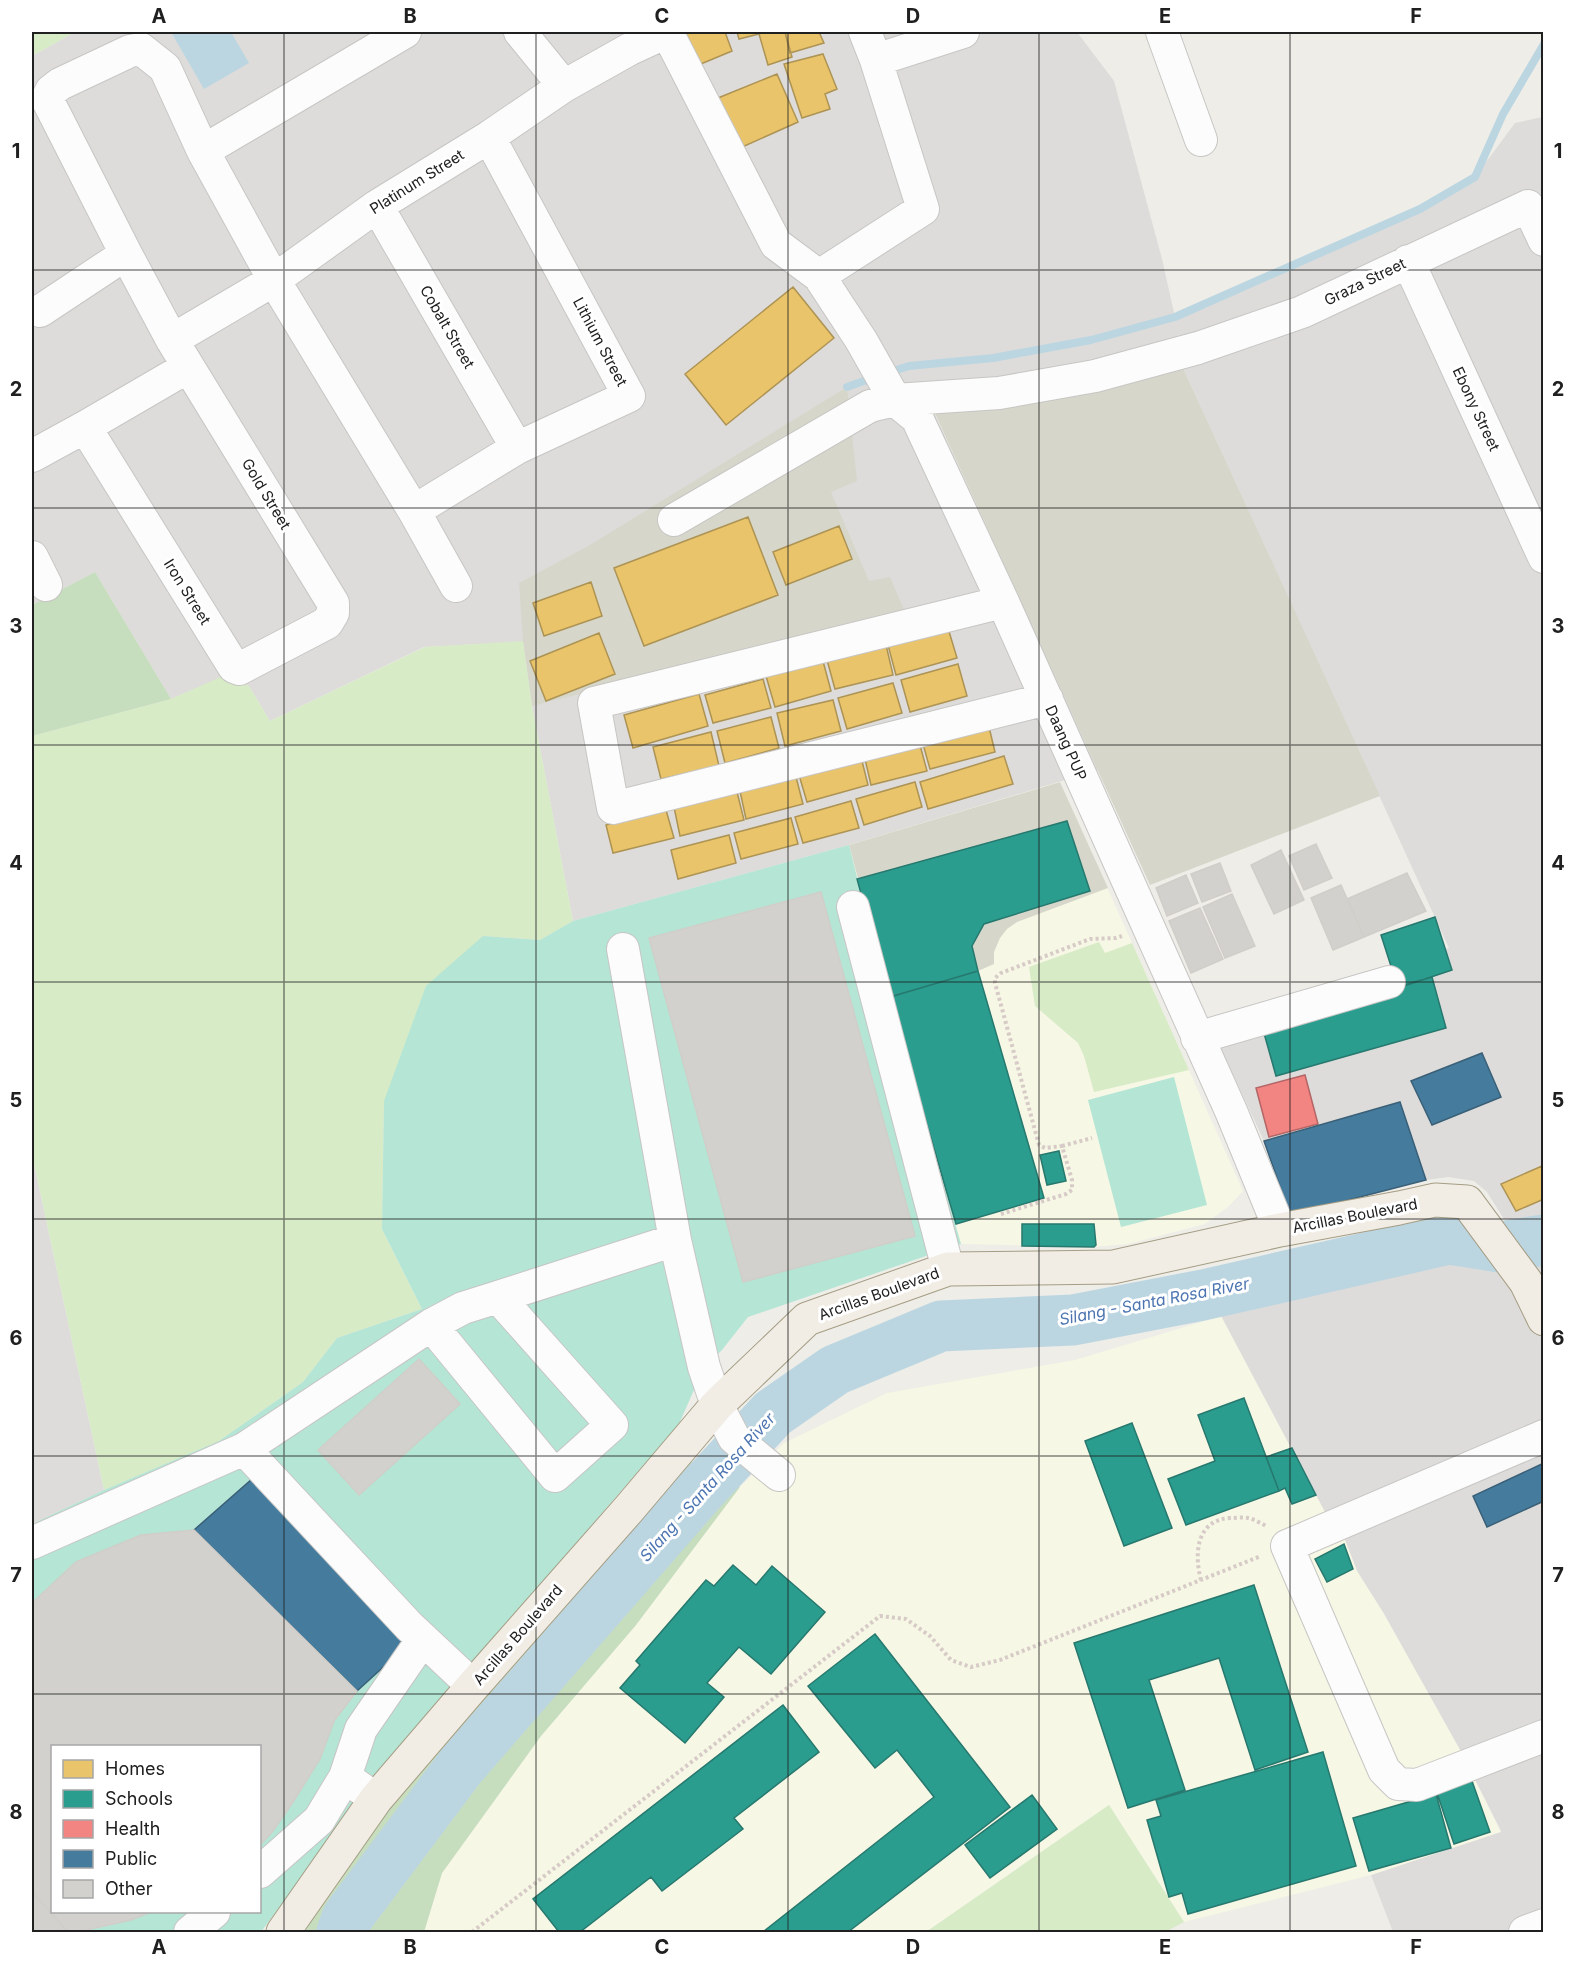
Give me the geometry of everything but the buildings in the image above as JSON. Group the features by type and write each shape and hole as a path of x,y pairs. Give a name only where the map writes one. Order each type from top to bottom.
{"main road":[{"name":"Arcillas Boulevard","path":"283,1932 376,1799 621,1519 717,1405 807,1319 948,1269 1113,1267 1280,1230 1435,1200 1467,1202 1526,1282 1544,1319"}],"street":[{"path":"405,32 203,151 274,280 414,511 456,586"},
{"path":"520,32 564,86"},
{"path":"667,32 776,244 819,276 923,209 865,32"},
{"name":"Platinum Street","path":"172,340 274,280 377,206 489,137 564,86 630,49 667,32"},
{"path":"876,60 963,32"},
{"path":"1161,32 1201,140"},
{"name":"Gold Street","path":"203,151 165,68 141,49 130,51 60,84 51,91 47,99 172,340 333,603 333,614 327,623"},
{"name":"Lithium Street","path":"414,511 517,448 629,396 489,137"},
{"name":"Cobalt Street","path":"377,206 517,448"},
{"name":"Graza Street","path":"674,520 892,395 1009,391 1095,376 1198,348 1302,312 1528,206 1544,240"},
{"path":"40,311 126,254"},
{"name":"Ebony Street","path":"1408,261 1544,557"},
{"name":"Daang PUP","path":"819,276 861,340 892,395 917,418 1047,699 1231,1111 1280,1230"},
{"path":"32,456 189,367"},
{"name":"Iron Street","path":"86,427 234,667 239,669 327,623"},
{"path":"32,557 46,585"},
{"path":"1003,602 594,704 614,808 1047,699"},
{"path":"853,907 948,1269"},
{"path":"623,949 675,1240 704,1367 717,1405 735,1438 779,1475"},
{"path":"1197,1038 1389,982"},
{"path":"32,1543 244,1449 431,1325 463,1308 675,1240"},
{"path":"431,1325 555,1476 612,1425 498,1297"},
{"path":"1544,1436 1287,1546 1384,1770 1398,1784 1417,1785 1544,1736"},
{"path":"244,1449 423,1639 473,1686"},
{"path":"261,1871 319,1820 345,1777 361,1729 423,1639"},
{"path":"345,1777 376,1799"},
{"path":"190,1932 212,1913"},
{"path":"1525,1932 1544,1925"}],"path":[{"path":"1092,1138 1062,1146 1045,1148 1039,1145 994,983 995,978 1000,974 1090,939 1116,938 1148,926"},
{"path":"1001,1214 1066,1194 1072,1190 1072,1180 1062,1146"},
{"path":"472,1932 880,1616 906,1619 930,1636 951,1660 971,1666 1000,1660 1287,1546 1275,1529 1247,1517 1223,1519 1208,1528 1198,1544 1197,1564 1201,1580"}],"shaded area":[{"path":"75,32 1077,32 1114,81 1162,259 1175,317 1420,209 1475,177 1515,123 1543,117 1543,1221 1504,1219 1487,1192 1474,1181 1448,1177 1426,1180 1290,1215 1264,1141 1219,1044 1373,972 1449,948 1182,366 932,408 1098,770 849,845 573,921 532,706 523,642 424,647 270,721 249,686 223,677 171,699 95,572 32,605 32,56"},
{"path":"1182,366 1380,796 1150,885 932,407"},
{"path":"847,387 857,481 831,492 869,581 890,577 905,612 532,706 523,641 519,583 590,545"},
{"path":"1060,782 1243,1191 1229,1206 1205,1224 1128,1244 1094,1247 961,1244 871,933 849,845"},
{"path":"1060,782 1108,888 1017,922 1000,938 994,952 994,964 978,971 890,997 849,845"},
{"path":"32,1154 104,1490 32,1524"},
{"path":"1543,1248 1543,1932 1393,1932 1371,1875 1501,1831 1460,1750 1384,1614 1357,1571 1343,1535 1327,1516 1221,1316 1452,1252"},
{"path":"1221,1316 1327,1516 1343,1535 1357,1571 1384,1614 1460,1750 1501,1832 1371,1875 1184,1922 1109,1805 926,1932 424,1932 442,1873 541,1736 636,1625 740,1487 784,1443 887,1393 1075,1360"}],"green space":[{"path":"32,32 75,32 32,56"},
{"path":"95,572 171,699 32,736 32,605"},
{"path":"523,641 532,706 573,921 540,940 483,936 384,1101 382,1229 422,1309 337,1338 303,1382 219,1441 104,1490 32,1154 32,736 171,699 223,676 249,686 270,721 425,647"},
{"path":"849,845 871,933 961,1244 748,1317 722,1350 704,1367 679,1424 382,1768 261,1932 32,1932 32,1524 104,1490 219,1441 303,1382 337,1338 422,1309 382,1229 384,1101 426,986 483,936 540,940 573,921"},
{"path":"1099,942 1105,953 1132,943 1189,1070 1094,1092 1078,1043 1035,1006 1029,967"},
{"path":"1174,1077 1207,1205 1121,1227 1088,1100"},
{"path":"685,1460 704,1466 740,1487 636,1625 541,1736 442,1873 424,1932 301,1932 413,1774"},
{"path":"1109,1805 1184,1922 1165,1932 926,1932"}],"water":[{"path":"171,32 231,32 249,63 204,89"}],"waterway":[{"path":"887,373 909,366 993,358 1091,340 1175,317 1420,209 1475,177 1503,114 1544,44"},
{"path":"847,387 875,377"},
{"name":"Silang - Santa Rosa River","path":"342,1932 347,1918 461,1766 703,1488 773,1413 835,1370 941,1326 1073,1320 1203,1295 1449,1239 1500,1247 1544,1240"}]}
